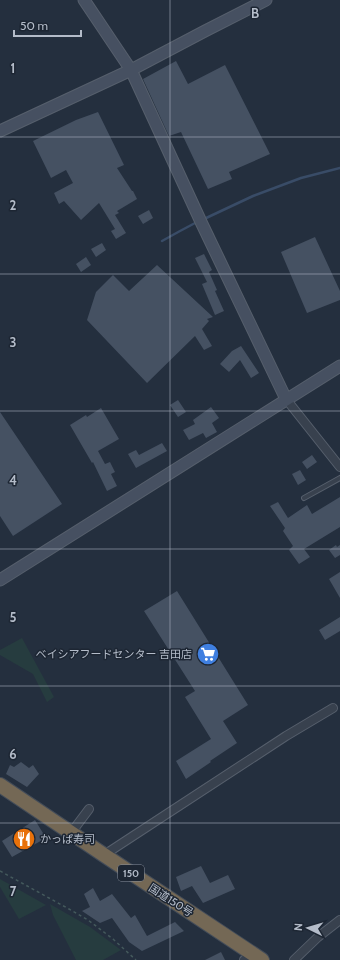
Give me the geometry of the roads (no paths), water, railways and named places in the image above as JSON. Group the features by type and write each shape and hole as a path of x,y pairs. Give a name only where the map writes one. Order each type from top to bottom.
{"highway":[{"name":"国道150号","path":"0,785 253,958"}],"street":[{"path":"84,0 131,70 202,224 286,399 340,467"},
{"path":"0,131 131,70 266,0"},
{"path":"0,580 340,366"},
{"path":"104,855 286,736 333,708"},
{"path":"71,833 89,809"},
{"path":"294,960 318,936 340,920"}],"lane":[{"path":"304,498 340,478"}],"waterway":[{"path":"204,219 253,196 301,178 340,168"},
{"path":"162,241 197,222"}],"place":[{"name":"ベイシアフードセンター 吉田店","path":"208,654"},
{"name":"かっぱ寿司","path":"24,839"}]}
